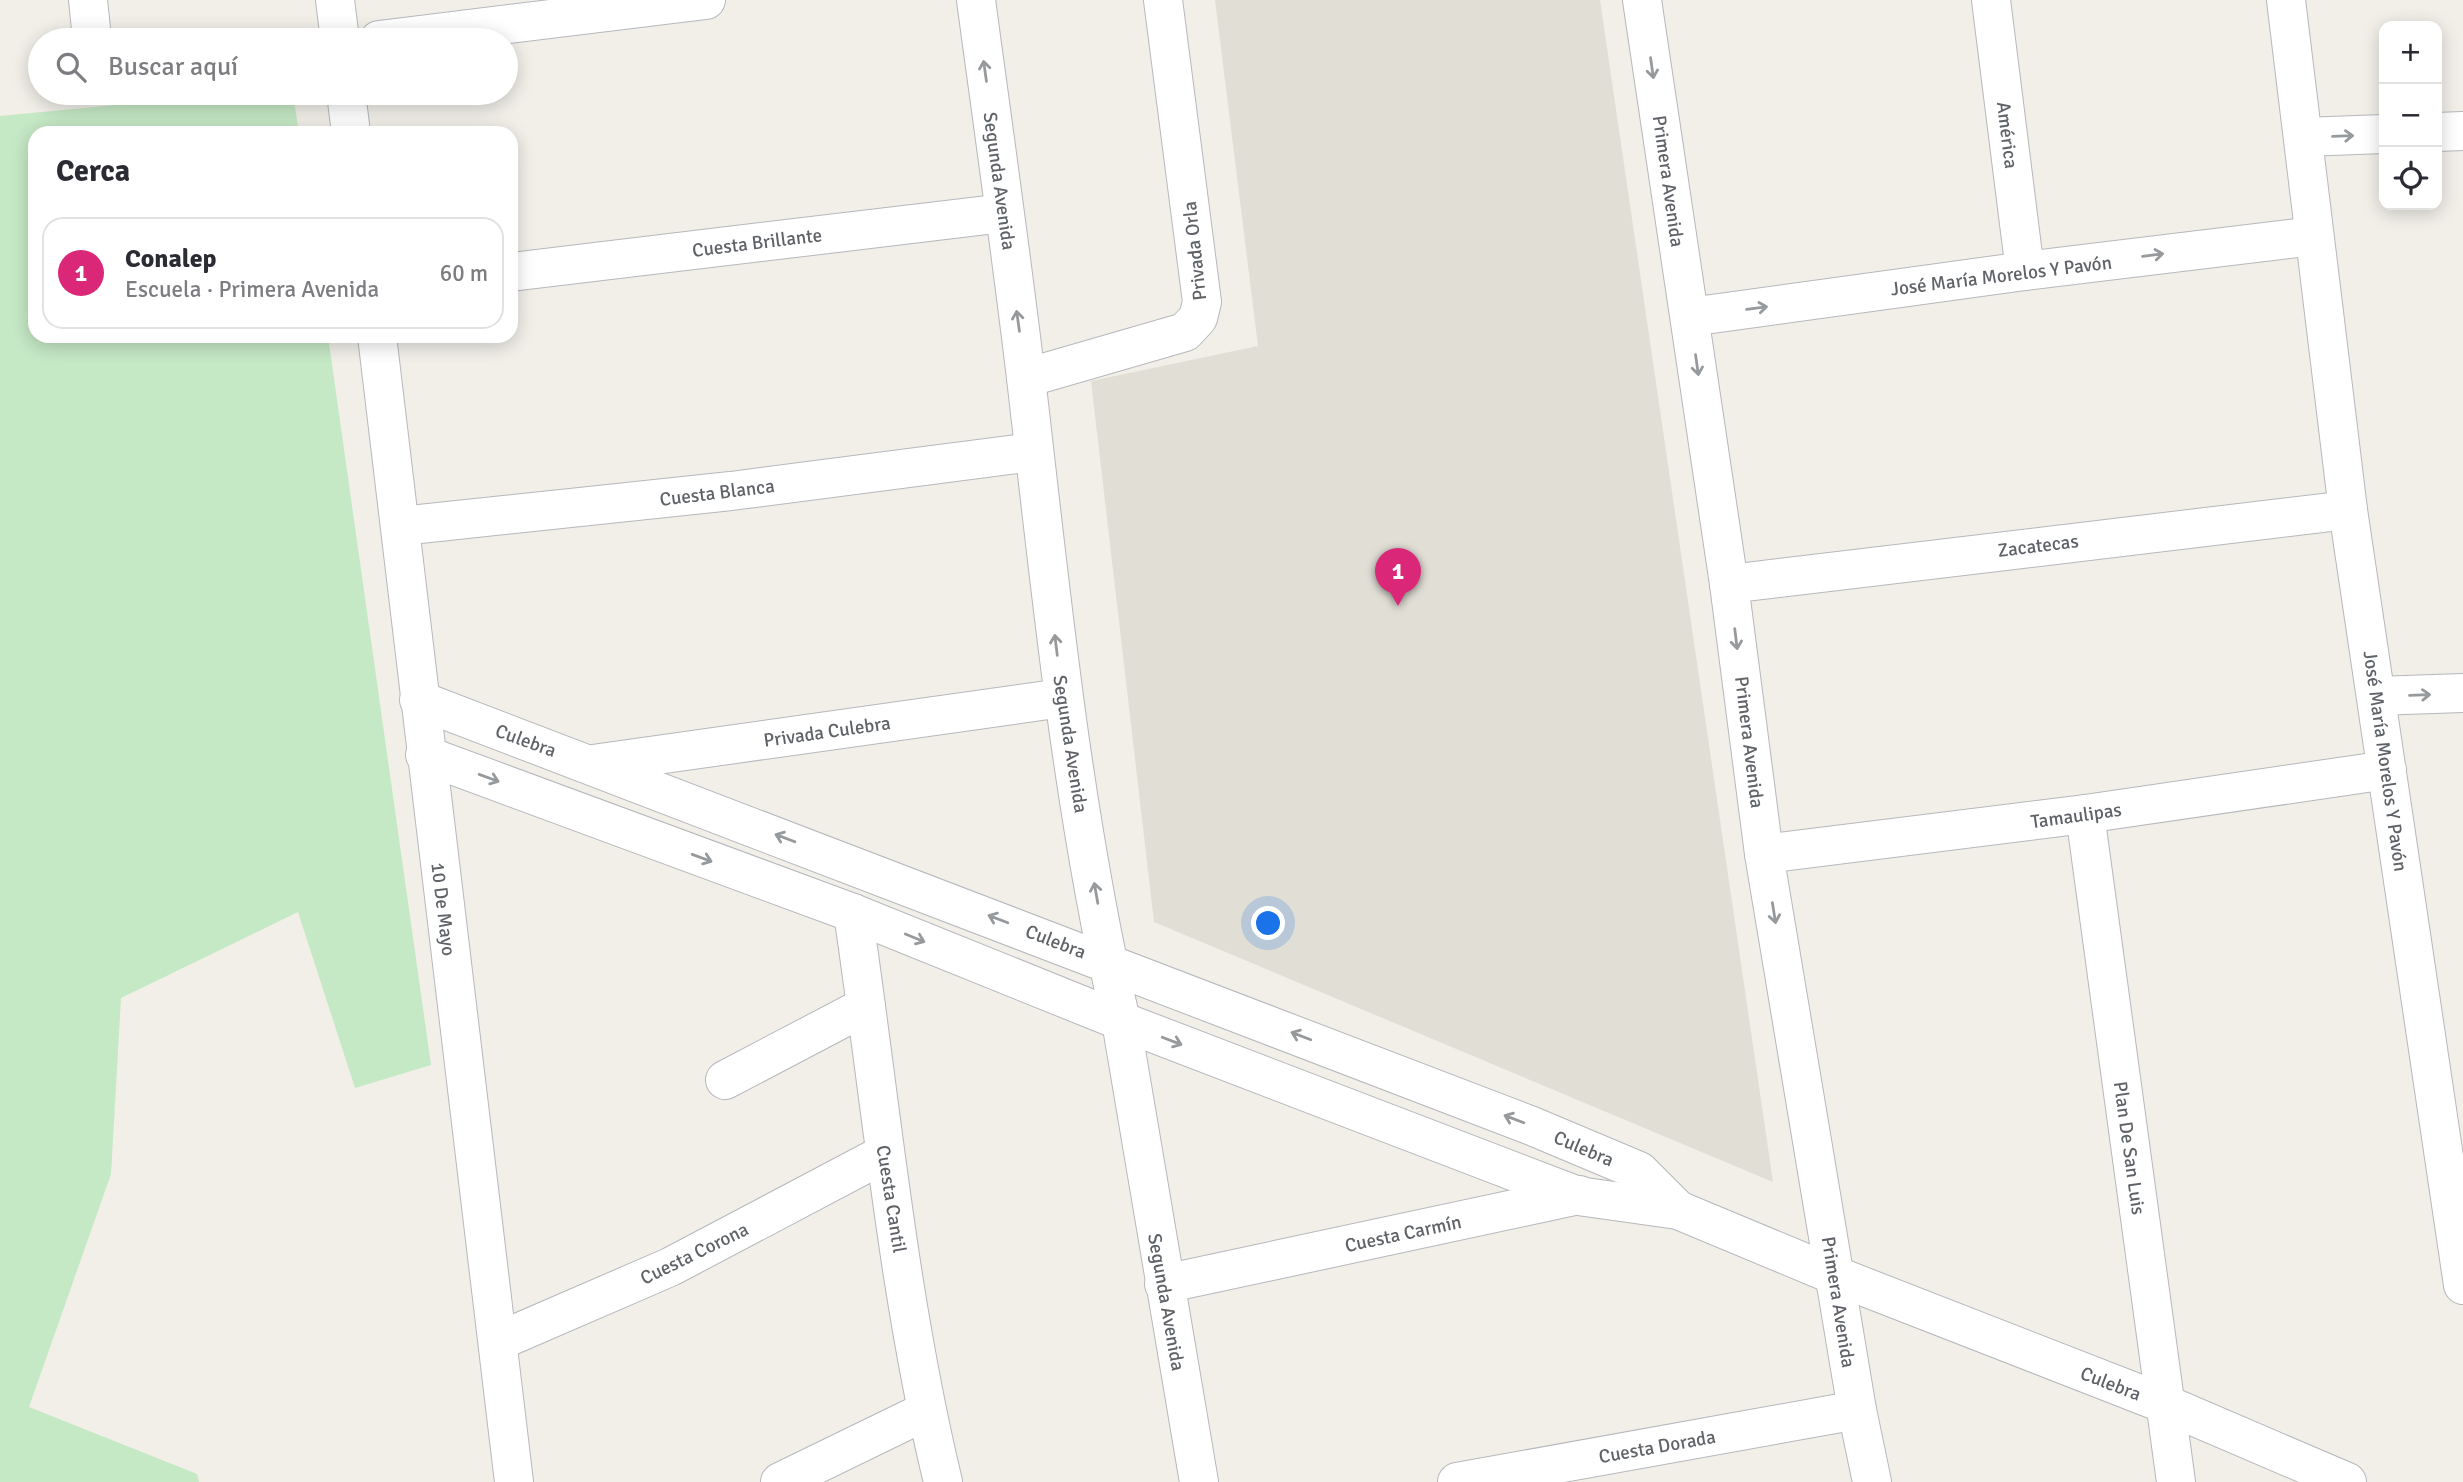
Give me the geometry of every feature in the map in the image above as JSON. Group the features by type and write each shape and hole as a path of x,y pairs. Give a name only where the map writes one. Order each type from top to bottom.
{"street":[{"path":"335,0 338,28"},
{"path":"477,28 706,0"},
{"name":"Segunda Avenida","path":"976,0 1026,378 1062,698 1107,961 1121,1021 1199,1482"},
{"name":"Privada Orla","path":"1026,378 1185,332 1198,318 1202,302 1163,0"},
{"name":"Primera Avenida","path":"1642,0 1729,584 1764,854 1857,1410 1872,1482"},
{"name":"América","path":"1991,0 2025,271"},
{"name":"José María Morelos Y Pavón","path":"2286,0 2348,510 2463,1285"},
{"path":"348,105 350,126"},
{"path":"2442,132 2463,131"},
{"path":"2303,137 2379,134"},
{"name":"Cuesta Brillante","path":"518,271 1004,213"},
{"name":"José María Morelos Y Pavón","path":"1689,317 2025,271 2314,236"},
{"name":"10 De Mayo","path":"378,343 401,526 425,755 499,1341 514,1482"},
{"name":"Cuesta Blanca","path":"401,526 731,491 1033,453"},
{"name":"Zacatecas","path":"1729,584 2348,510"},
{"path":"2376,696 2463,694"},
{"name":"Privada Culebra","path":"591,764 1062,698"},
{"name":"Culebra","path":"419,700 1107,961 1532,1126 1639,1171 1678,1210"},
{"name":"Culebra","path":"425,755 853,913 1121,1021 1578,1196 1678,1210 1834,1275 2165,1404 2347,1482"},
{"name":"Tamaulipas","path":"1764,854 2085,814 2387,770"},
{"name":"Plan De San Luis","path":"2085,814 2176,1482"},
{"name":"Cuesta Cantil","path":"853,913 884,1154 926,1411 943,1482"},
{"path":"725,1080 866,1006"},
{"name":"Cuesta Corona","path":"499,1341 670,1267 884,1154"},
{"name":"Cuesta Carmín","path":"1164,1284 1578,1196 1639,1171"},
{"name":"Cuesta Dorada","path":"1457,1482 1857,1410"},
{"path":"780,1482 926,1411"}],"shaded area":[{"path":"1215,0 1600,0 1773,1182 1154,922 1091,381 1258,346"}],"green space":[{"path":"116,105 295,105 298,126 28,126 28,343 329,343 431,1065 355,1088 298,912 121,998 111,1174 29,1407 197,1474 199,1482 0,1482 0,116"}],"place":[{"name":"Conalep","path":"1398,606"}]}
